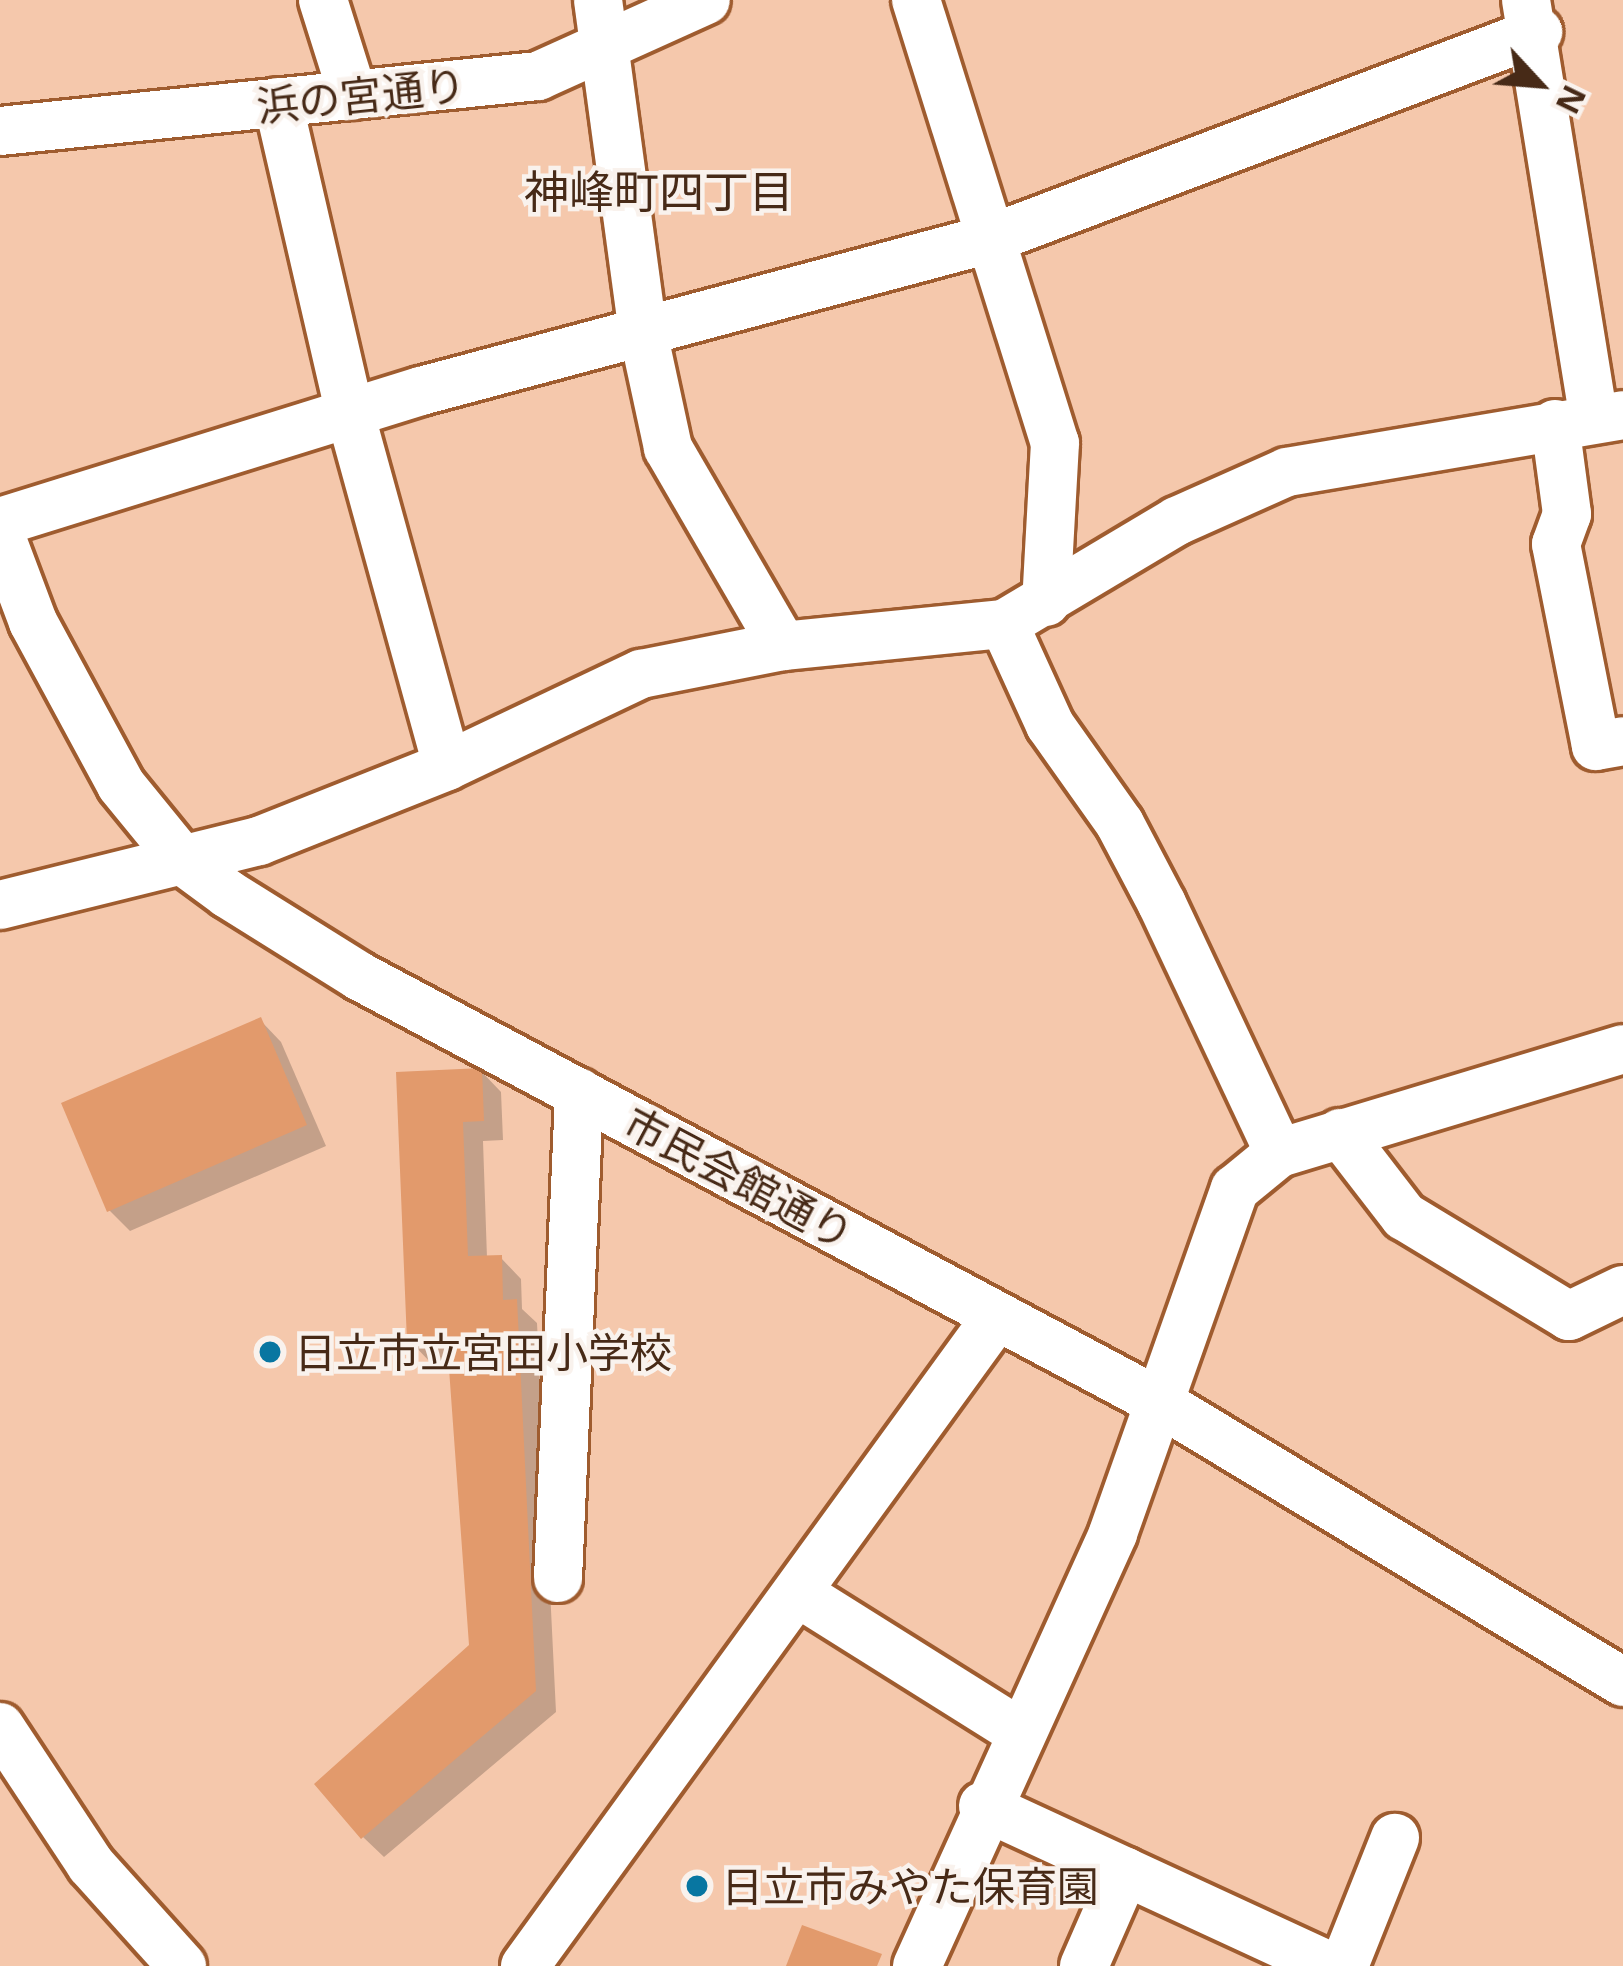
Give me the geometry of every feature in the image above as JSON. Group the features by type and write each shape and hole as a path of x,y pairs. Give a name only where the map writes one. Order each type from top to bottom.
{"street":[{"path":"322,0 353,95"},
{"name":"浜の宮通り","path":"0,131 538,76 603,22 706,0"},
{"path":"916,0 1055,442 1025,613 1050,725 1120,824 1280,1153"},
{"path":"0,522 350,413 993,238 1532,16 1590,419 1556,544 1596,746 1623,741"},
{"path":"603,22 643,332 668,448 782,646"},
{"path":"278,102 350,413 447,766"},
{"path":"0,905 259,841 447,766 641,674 782,646 1025,613 1177,521 1287,472 1590,419"},
{"name":"市民会館通り","path":"0,534 80,715 122,785 183,860 283,933 1156,1401 1623,1682"},
{"path":"917,1966 982,1806 1113,1533 1220,1217 1249,1171 1280,1153 1340,1133 1616,1063"},
{"path":"558,1578 579,1092"},
{"path":"1340,1133 1404,1216 1569,1316 1623,1290"},
{"path":"525,1966 997,1316"},
{"path":"798,1593 1020,1732"},
{"path":"0,1727 91,1865 182,1966"},
{"path":"982,1806 1328,1966"},
{"path":"1344,1966 1395,1838"},
{"path":"1084,1966 1125,1872"}],"building":[{"path":"261,1017 307,1125 107,1212 61,1103"},
{"path":"482,1068 484,1121 463,1122 468,1256 502,1255 503,1300 517,1299 536,1691 361,1839 314,1784 469,1645 447,1341 407,1342 396,1072"},
{"path":"802,1925 882,1954 877,1966 786,1966"}],"place":[{"name":"日立市立宮田小学校","path":"270,1352"},
{"name":"日立市みやた保育園","path":"697,1886"}],"district":[{"name":"神峰町四丁目","path":"659,191"}]}
